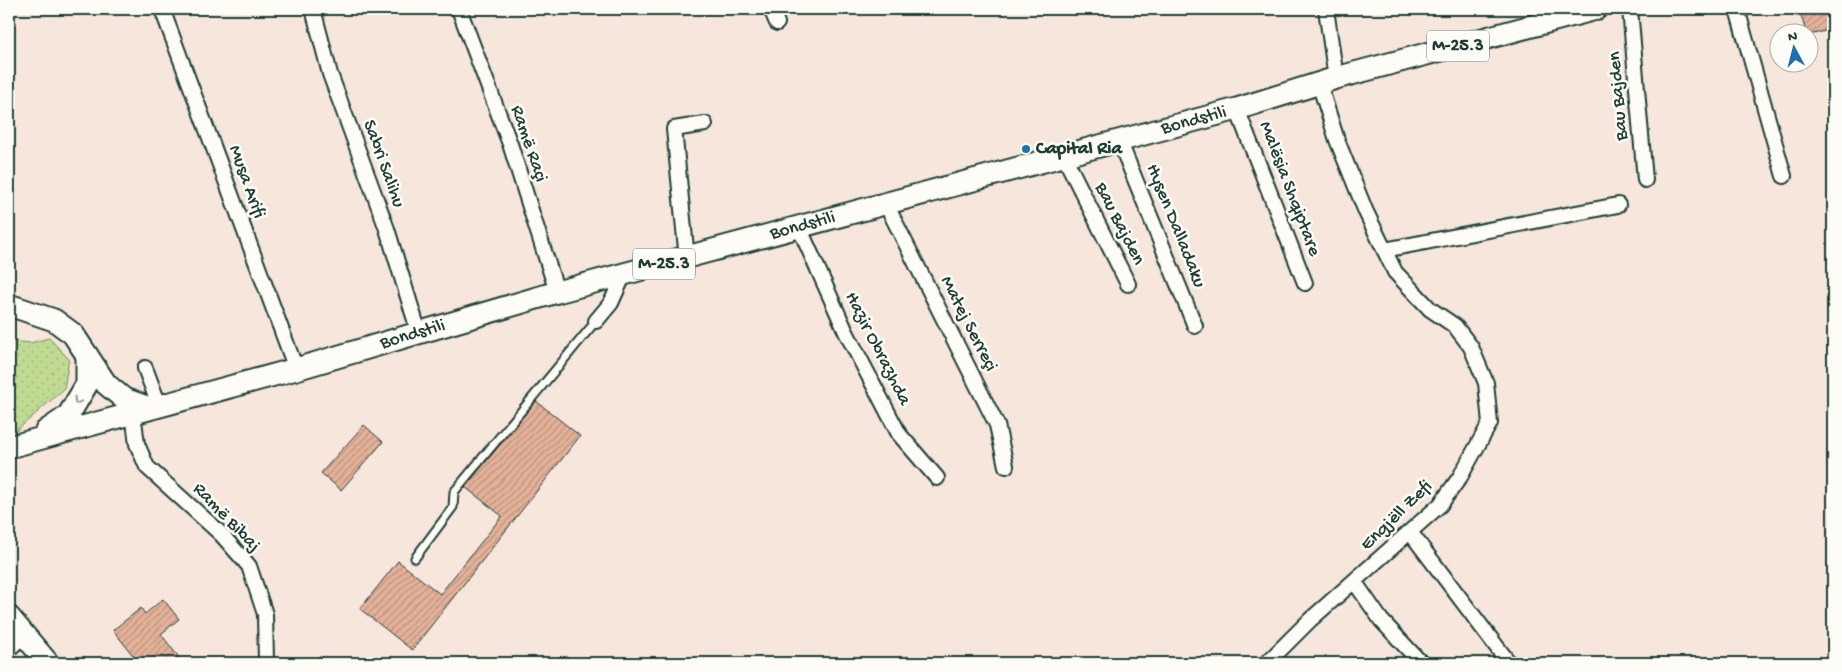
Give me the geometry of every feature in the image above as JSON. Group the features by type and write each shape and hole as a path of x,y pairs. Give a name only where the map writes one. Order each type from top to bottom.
{"main road":[{"name":"Bondstili","path":"9,447 296,369 556,292 687,258 1063,154 1237,109 1328,81 1571,12 1596,9"},
{"path":"10,303 54,320 73,334 106,384 124,399 147,409"},
{"path":"31,441 68,416 87,384 87,355"},
{"path":"9,617 16,642 46,662"}],"street":[{"name":"Musa Arifi","path":"162,9 296,369"},
{"name":"Sabri Salihu","path":"313,9 330,74 387,229 419,333"},
{"name":"Ramë Raçi","path":"460,9 510,144 556,292"},
{"path":"771,9 777,23"},
{"name":"Engjëll Zefi","path":"1268,663 1310,620 1440,505 1460,477 1490,423 1486,383 1471,347 1455,326 1430,309 1395,272 1366,212 1337,140 1328,81 1326,9"},
{"name":"Bau Bajden","path":"1630,9 1645,180"},
{"path":"1737,9 1784,176"},
{"name":"Malësia Shqiptare","path":"1237,109 1305,283"},
{"path":"687,258 674,129 705,124"},
{"name":"Hysen Dalladaku","path":"1119,140 1195,326"},
{"name":"Bau Bajden","path":"1063,154 1128,284"},
{"name":"Matej Serreçi","path":"885,202 997,425 1006,466"},
{"path":"1384,250 1618,205"},
{"name":"Hazir Obrazhda","path":"799,227 846,332 899,434 937,478"},
{"path":"596,320 611,303 624,274"},
{"path":"145,368 147,409"},
{"name":"Ramë Bibaj","path":"147,409 136,444 147,467 221,534 249,566 265,614 266,661"},
{"path":"1410,532 1509,663"},
{"path":"1354,581 1381,620 1421,663"}],"lane":[{"path":"1832,9 1833,13"},
{"path":"415,558 453,507 454,492 596,320"}],"green space":[{"path":"49,338 69,359 64,389 9,437 9,341 30,343"}],"building":[{"path":"1826,9 1832,29 1820,32 1820,22 1803,22 1801,15"},
{"path":"536,401 580,436 412,650 360,609 398,561 440,594 502,516 465,487"},
{"path":"364,425 383,442 341,490 321,473"},
{"path":"163,599 179,619 161,634 183,663 139,663 113,630 141,608 145,614"}],"place":[{"name":"Capital Ria","path":"1026,149"}]}
